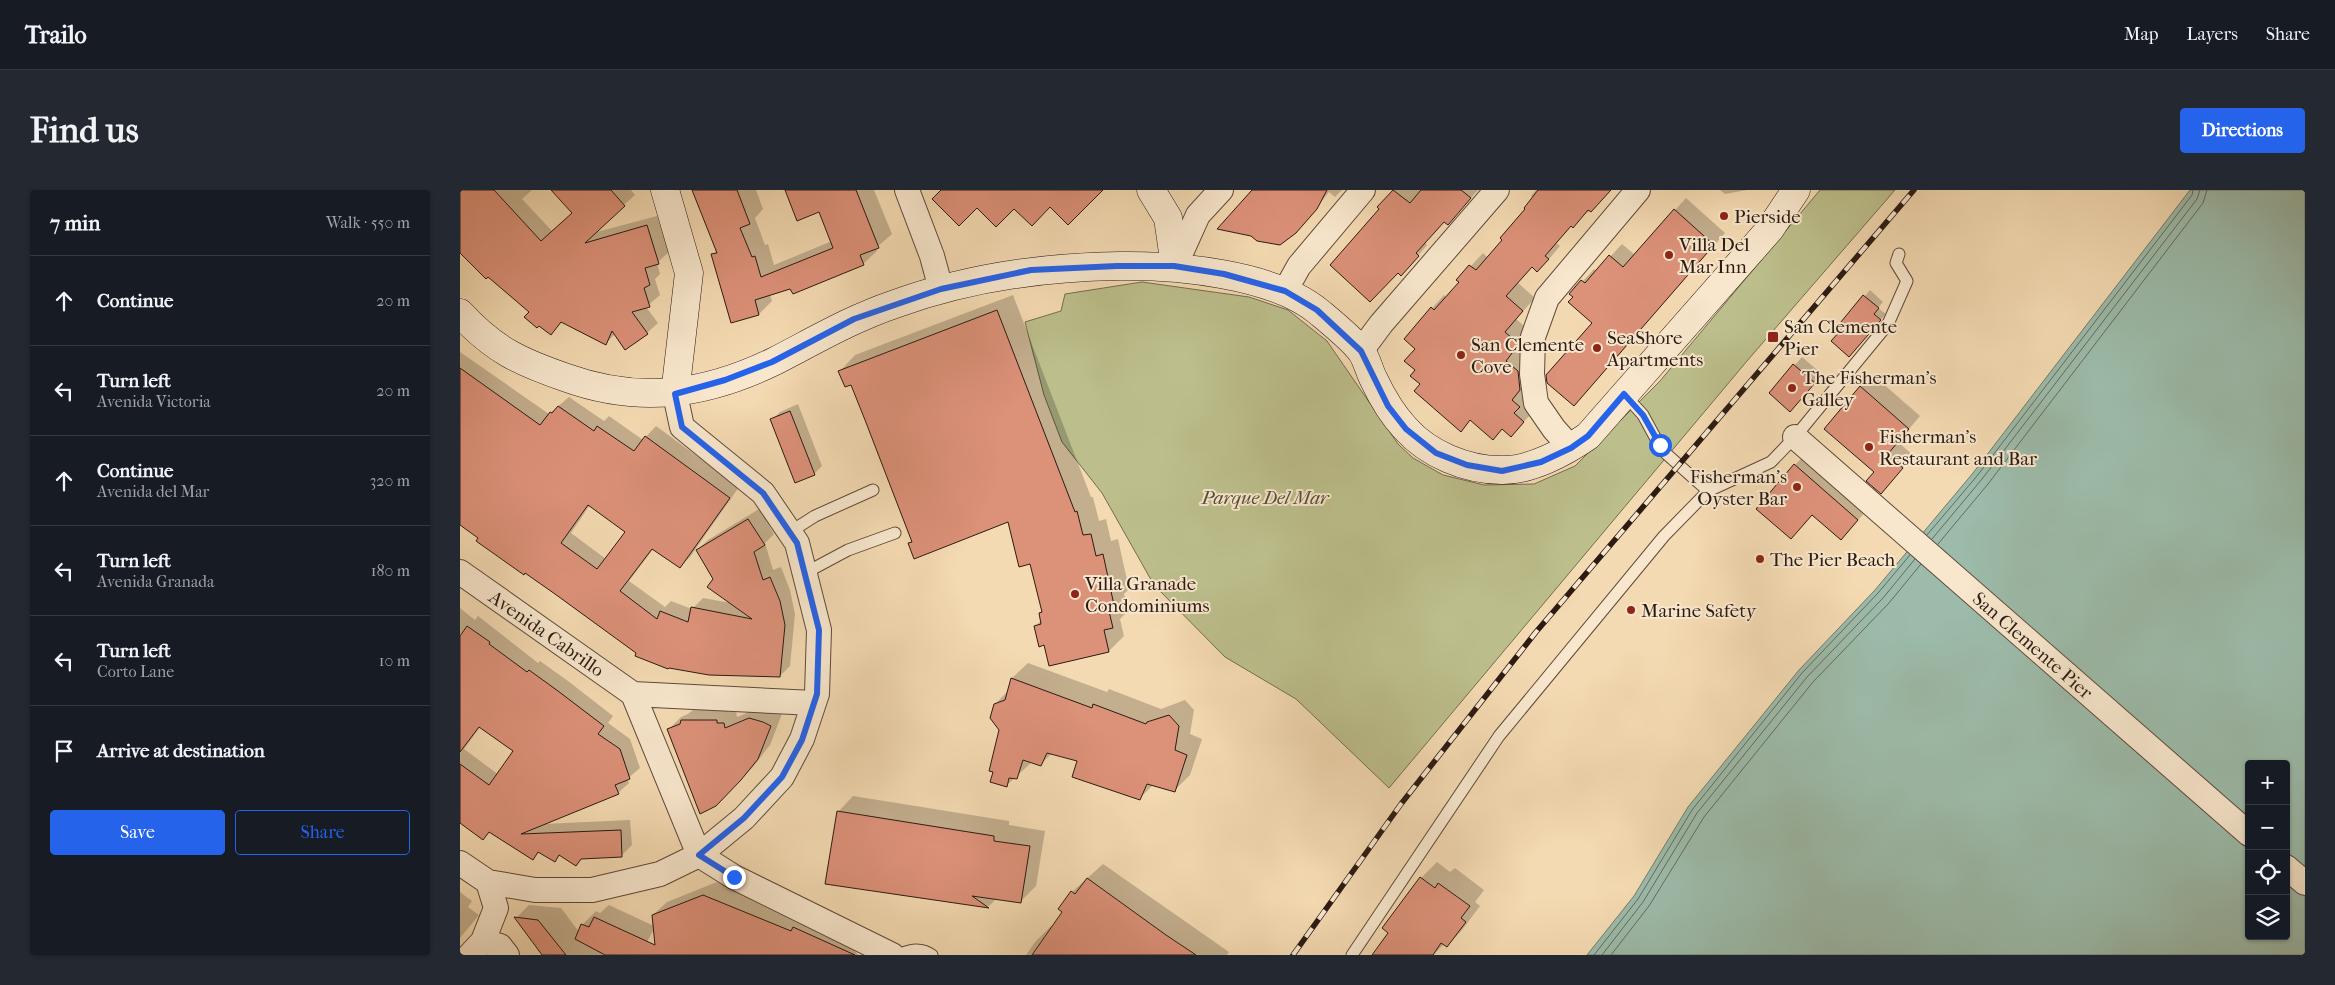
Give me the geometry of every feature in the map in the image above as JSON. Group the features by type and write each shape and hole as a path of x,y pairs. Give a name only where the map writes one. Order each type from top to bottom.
{"main road":[{"path":"665,190 689,273 675,394"},
{"path":"1151,190 1168,218 1174,266"},
{"path":"460,313 496,346 526,364 609,391 675,394 725,380 772,362 854,319 941,289 1031,270 1117,266 1174,266 1224,274 1285,291 1317,310 1361,351 1388,406 1406,429 1436,453 1467,465 1502,471 1541,462 1571,448 1588,436 1770,229 1796,190"}],"street":[{"path":"907,190 932,256 941,289"},
{"path":"1174,266 1198,215 1221,190"},
{"path":"1285,291 1299,266 1364,190"},
{"path":"1361,351 1381,324 1497,190"},
{"path":"1571,448 1554,429 1536,403 1532,374 1533,337 1547,298 1638,190"},
{"path":"460,863 488,882 535,890 592,890 660,874 699,855 744,818 782,777 802,740 817,694 819,630 797,543 763,493 682,427 675,394"},
{"name":"San Clemente Pier","path":"1795,436 2245,830"},
{"name":"Avenida Cabrillo","path":"460,572 633,694"},
{"path":"814,704 633,694 699,855 734,877 894,955"},
{"path":"2290,870 2305,883"},
{"path":"476,948 496,908 488,882"},
{"path":"476,948 500,946 507,955"}],"lane":[{"path":"1352,955 1499,736 1664,536 1708,491 1771,462 1888,324 1907,281 1896,263 1899,254"},
{"path":"1624,394 1643,415 1662,450 1708,491"},
{"path":"790,532 815,516 873,490"},
{"path":"805,573 848,550 895,533"},
{"path":"894,955 912,950 924,950 932,955"}],"green space":[{"name":"Parque Del Mar","path":"1820,190 1895,190 1747,361 1389,788 1296,699 1225,657 1154,585 1102,493 1062,442 1044,395 1025,322 1061,311 1065,294 1142,282 1249,297 1288,310 1327,341 1398,444 1413,458 1443,475 1484,485 1534,484 1575,466 1660,381"}],"water":[{"path":"2190,190 2305,190 2305,955 1587,955 1634,896 1688,807 1799,670 1875,590 1973,473"}],"building":[{"path":"460,190 494,190 541,241 572,213 551,190 611,190 625,206 585,243 647,225 659,264 645,268 650,285 644,288 650,307 632,312 648,334 625,350 612,331 606,345 561,322 551,335 539,326 537,328 524,317 529,312 488,277 486,279 460,253"},
{"path":"692,190 737,190 750,224 740,228 752,257 755,256 761,277 833,248 819,212 797,221 785,190 856,190 879,248 860,255 864,265 793,294 790,289 755,300 759,315 731,323 711,254 717,253"},
{"path":"941,190 1103,190 1068,225 1050,207 1032,226 1014,209 996,227 977,208 959,226 932,199"},
{"path":"1252,190 1327,190 1317,209 1296,233 1280,245 1257,241 1251,236 1217,229"},
{"path":"1393,190 1410,203 1421,190 1461,190 1471,198 1448,225 1444,222 1416,253 1419,256 1401,276 1398,273 1370,302 1330,265 1379,209 1377,207"},
{"name":"San Clemente Cove","path":"1538,190 1611,190 1591,212 1588,210 1573,228 1571,226 1545,256 1549,259 1537,272 1532,267 1506,296 1523,311 1505,332 1519,344 1506,361 1518,371 1520,390 1512,400 1520,407 1514,413 1524,422 1511,437 1502,429 1493,440 1470,420 1461,432 1414,391 1420,384 1410,376 1415,370 1404,361 1415,349 1404,339 1431,307 1434,310 1459,282 1456,280 1469,265 1476,270 1502,240 1500,238 1525,209"},
{"path":"1674,209 1714,245 1574,406 1547,383 1546,375 1592,323 1568,302 1573,297 1569,294 1581,280 1585,283 1609,255 1623,267"},
{"path":"1863,295 1879,308 1874,314 1881,320 1849,357 1831,341 1840,331 1836,328"},
{"path":"997,310 1075,512 1077,511 1083,535 1091,534 1096,556 1103,554 1114,605 1108,607 1113,628 1104,630 1109,652 1049,666 1044,645 1039,647 1034,626 1041,624 1039,613 1042,612 1030,564 1019,567 1008,522 914,559 908,543 912,542 851,385 845,387 838,371"},
{"name":"The Fisherman's Galley","path":"1793,364 1815,383 1790,412 1769,393"},
{"path":"460,368 540,425 550,412 552,413 558,406 594,431 597,426 634,451 645,436 730,498 680,568 652,549 620,591 657,619 660,611 688,622 691,607 752,619 707,587 713,579 696,550 748,519 765,545 754,552 763,580 770,577 780,601 785,625 780,677 709,675 668,669 635,656 636,653 555,594 476,541 478,538 460,525","holes":["588,505 625,532 597,569 561,543"]},
{"name":"Fisherman's Restaurant and Bar","path":"1860,386 1909,429 1887,455 1903,468 1881,494 1866,481 1874,472 1824,429"},
{"path":"790,411 815,475 795,483 770,419"},
{"name":"Fisherman's Oyster Bar","path":"1794,464 1858,520 1841,540 1812,515 1791,539 1756,509"},
{"path":"467,626 527,672 529,670 604,726 598,734 620,749 630,779 615,785 619,794 521,834 621,830 622,857 581,859 576,866 559,855 555,862 538,852 533,860 489,832 483,840 460,823 460,764 489,785 513,751 479,727 460,752 460,636"},
{"path":"1011,678 1092,708 1093,704 1146,724 1169,715 1179,726 1175,750 1187,755 1175,792 1147,784 1140,800 1072,777 1077,761 1047,753 1041,766 1023,760 1017,779 1009,778 1007,787 990,782 993,772 989,771 999,730 990,718 994,704 1005,700"},
{"path":"749,718 771,726 758,759 716,806 700,814 667,729 680,724 681,720 717,720 717,723 724,723 725,728"},
{"path":"837,811 994,836 994,841 1030,846 1021,903 972,896 989,908 825,884"},
{"path":"1420,877 1435,888 1438,883 1470,906 1461,918 1466,922 1447,947 1441,943 1433,955 1372,955 1388,933 1382,928"},
{"path":"1087,878 1196,955 1032,955 1062,912 1058,909 1071,891 1075,894"},
{"path":"703,895 791,931 793,927 855,955 605,955 575,939 581,924 589,927 594,917 655,945 652,915"},
{"path":"514,917 538,920 566,955 542,955"}],"railway":[{"path":"1293,955 1401,804 1536,632 1914,190"}],"place":[{"name":"Pierside","path":"1724,216"},
{"name":"Villa Del Mar Inn","path":"1669,255"},
{"name":"San Clemente Pier","path":"1773,337"},
{"name":"SeaShore Apartments","path":"1597,348"},
{"name":"San Clemente Cove","path":"1461,355"},
{"name":"The Fisherman's Galley","path":"1792,388"},
{"name":"Fisherman's Restaurant and Bar","path":"1869,447"},
{"name":"Fisherman's Oyster Bar","path":"1797,487"},
{"name":"The Pier Beach","path":"1760,559"},
{"name":"Villa Granade Condominiums","path":"1075,594"},
{"name":"Marine Safety","path":"1631,610"}],"route":[{"path":"734,877 699,855 744,818 782,777 802,740 817,694 819,630 797,543 763,493 682,427 675,394 725,380 772,362 854,319 941,289 1031,270 1117,266 1174,266 1224,274 1285,291 1317,310 1361,351 1388,406 1406,429 1436,453 1467,465 1502,471 1541,462 1571,448 1588,436 1624,394 1643,415 1660,445"}]}
